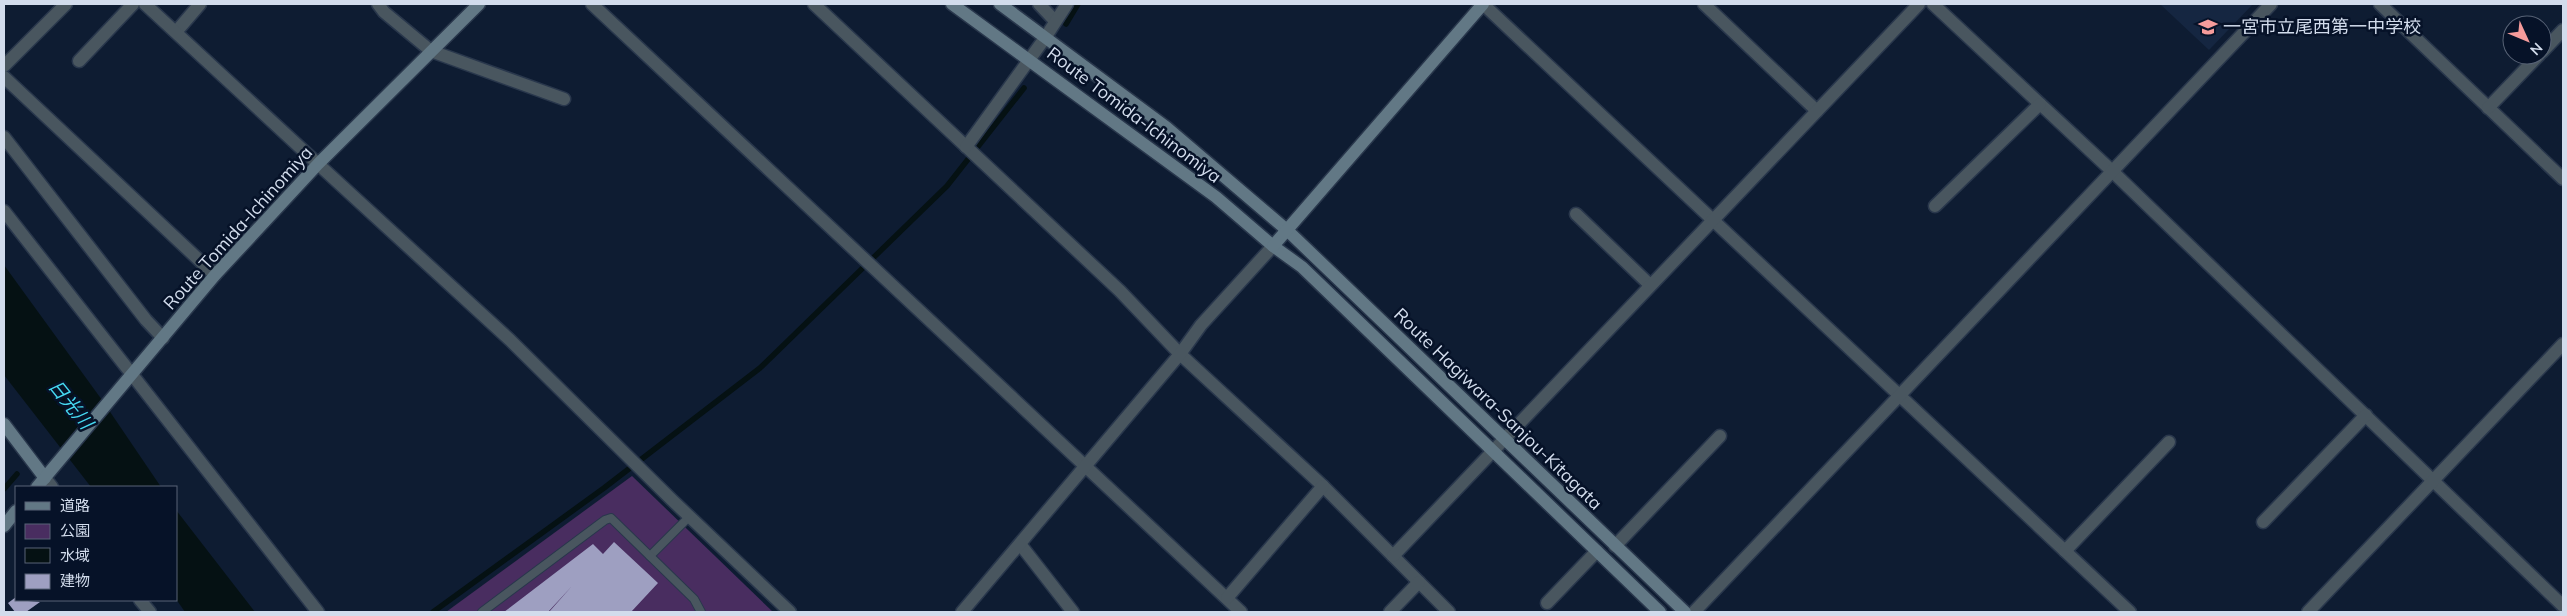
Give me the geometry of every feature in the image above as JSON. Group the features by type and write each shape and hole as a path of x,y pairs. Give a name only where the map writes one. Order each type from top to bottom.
{"main road":[{"name":"Route Tomida-Ichinomiya","path":"46,481 215,275 318,164 479,4"},
{"name":"Route Tomida-Ichinomiya","path":"952,4 1216,198 1273,246"},
{"name":"Route Tomida-Ichinomiya","path":"1000,4 1166,128 1288,231"},
{"path":"1273,246 1483,4"},
{"name":"Route Hagiwara-Sanjou-Kitagata","path":"1288,231 1685,612"},
{"name":"Route Hagiwara-Sanjou-Kitagata","path":"1273,246 1302,267 1660,612"},
{"path":"4,424 46,481"},
{"path":"4,526 15,512"}],"street":[{"path":"4,66 66,4"},
{"path":"79,61 133,4"},
{"path":"145,4 510,340 644,473 790,612"},
{"path":"176,32 200,4"},
{"path":"378,4 384,12 431,51 564,99"},
{"path":"592,4 1241,612"},
{"path":"814,4 1120,291 1180,354 1323,486 1449,612"},
{"path":"1039,4 1056,21"},
{"path":"967,148 1029,59 1046,38 1067,4"},
{"path":"1483,4 2130,612"},
{"path":"1705,4 1817,111"},
{"path":"1393,556 1920,4"},
{"path":"1933,4 2112,171 2563,606"},
{"path":"1694,612 2271,4"},
{"path":"2380,4 2563,179"},
{"path":"2552,42 2563,30"},
{"path":"2488,108 2529,65"},
{"path":"4,76 215,275"},
{"path":"1935,206 2040,104"},
{"path":"4,137 146,320 163,338"},
{"path":"4,211 318,612"},
{"path":"1576,214 1650,285"},
{"path":"962,612 1180,354 1201,325 1273,246"},
{"path":"2308,612 2563,344"},
{"path":"2263,522 2366,415"},
{"path":"1615,546 1720,436"},
{"path":"2065,551 2169,442"},
{"path":"1228,598 1323,486"},
{"path":"1020,544 1073,612"},
{"path":"1546,603 1596,552"},
{"path":"1390,612 1419,582"},
{"path":"141,601 150,612"}],"lane":[{"path":"650,556 689,516"},
{"path":"482,612 605,520 611,518 694,599 701,612"}],"shaded area":[{"name":"一宮市立尾西第一中学校","path":"2160,4 2253,4 2209,50"}],"green space":[{"path":"632,476 773,612 446,612"}],"water":[{"name":"日光川","path":"4,265 102,400 160,486 90,486 4,375"},
{"path":"178,513 255,612 185,612 177,601"}],"building":[{"path":"614,542 658,583 631,612 549,612 572,586 548,612 504,612 593,544 603,554"},
{"path":"15,598 15,601 40,602 26,612 15,612 8,603"}],"waterway":[{"path":"1066,24 1078,4"},
{"path":"433,612 604,488 760,368 947,186 1024,88"},
{"path":"4,489 17,474"}],"place":[{"name":"一宮市立尾西第一中学校","path":"2208,27"}]}
